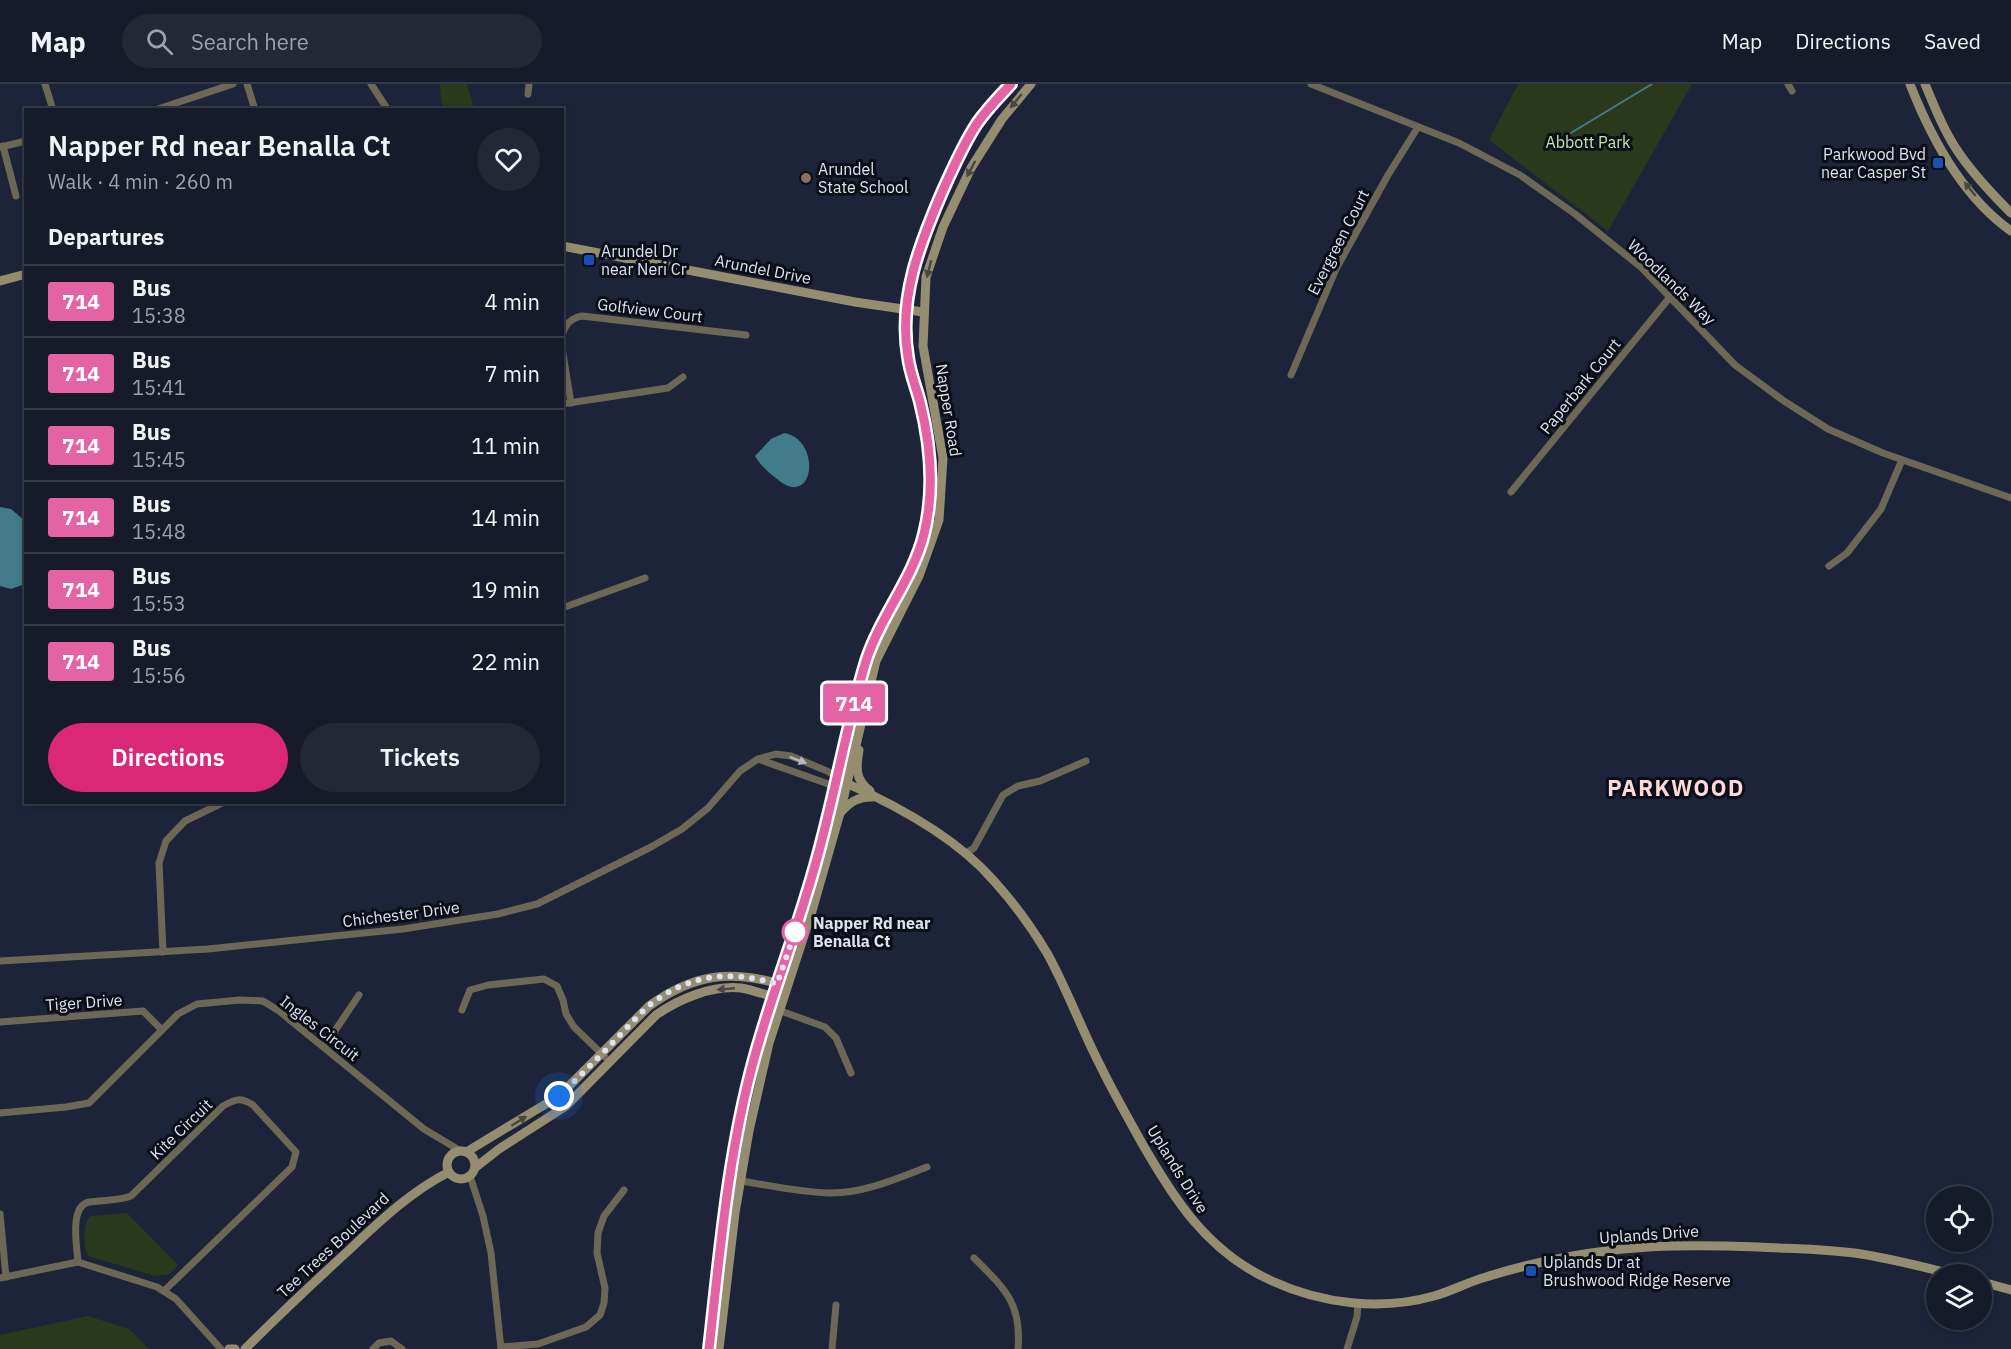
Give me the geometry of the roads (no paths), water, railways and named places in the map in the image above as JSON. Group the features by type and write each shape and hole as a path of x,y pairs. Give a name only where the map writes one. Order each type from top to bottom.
{"main road":[{"name":"Napper Road","path":"719,1349 741,1181 754,1101 778,998 777,984 814,870 855,700 868,656 917,555 924,538 929,512 931,471 927,434 907,353 906,310 914,262 959,154 977,123 1011,84"},
{"name":"Napper Road","path":"778,998 788,987 840,813 876,661 919,576 939,520 943,458 923,346 925,284 931,258 971,168 989,137 1030,84"},
{"path":"1910,84 1929,129 1948,162 1979,201 2011,231"},
{"path":"1925,84 1941,122 1960,155 1989,191 2011,213"},
{"name":"Arundel Drive","path":"564,246 924,312"},
{"path":"0,281 24,275"},
{"path":"864,706 856,770 863,786 877,797"},
{"name":"Uplands Drive","path":"846,783 890,803 966,853 993,879 1046,952 1100,1065 1164,1181 1197,1227 1220,1248 1269,1280 1316,1297 1339,1302 1400,1301 1432,1296 1487,1276 1564,1258 1615,1250 1716,1245 1818,1249 1926,1268"},
{"path":"840,813 847,805 861,797 877,797"},
{"path":"778,998 741,988 726,988 698,994 670,1005 656,1015 566,1106 499,1149 476,1167 470,1176 457,1179 449,1172 447,1162 449,1157 464,1151 559,1096 649,1006 664,995 695,981 727,975 743,976 788,987"},
{"name":"Napper Road","path":"709,1349 737,1130 754,1058 775,1008"},
{"path":"464,1151 473,1156 476,1167"},
{"name":"Tee Trees Boulevard","path":"245,1349 398,1204 426,1183 449,1172"},
{"path":"1992,1285 2011,1290"},
{"path":"229,1349 235,1349"}],"street":[{"path":"45,84 52,108"},
{"path":"161,108 233,84"},
{"path":"247,84 254,108"},
{"path":"371,84 387,108"},
{"path":"528,94 529,84"},
{"name":"Woodlands Way","path":"1311,84 1459,143 1520,175 1575,214 1642,268 1736,364 1784,402 1828,429 1902,460 2011,498"},
{"name":"Evergreen Court","path":"1291,375 1336,269 1418,127"},
{"path":"16,196 2,147 24,142"},
{"name":"Paperbark Court","path":"1510,492 1670,297"},
{"name":"Golfview Court","path":"564,329 573,317 582,316 746,335"},
{"path":"564,360 571,403"},
{"path":"564,404 668,388 683,377"},
{"path":"1829,566 1846,553 1881,509 1902,460"},
{"path":"564,607 645,578"},
{"path":"758,759 776,754 791,756 837,775 846,783"},
{"path":"758,759 834,786 846,783"},
{"name":"Chichester Drive","path":"0,961 163,952 403,929 498,914 537,904 682,830 708,808 740,771 758,759"},
{"path":"966,853 974,848 1003,795 1018,786 1040,782 1086,761"},
{"path":"163,952 159,863 166,841 185,821 220,804"},
{"path":"462,1010 470,990 488,985 544,979 557,986 566,1014 574,1027 609,1062"},
{"path":"324,1047 359,995"},
{"name":"Ingles Circuit","path":"0,1113 89,1103 178,1014 197,1004 240,1000 262,1001 279,1011 424,1129 464,1151"},
{"path":"775,1008 825,1027 836,1038 851,1073"},
{"name":"Tiger Drive","path":"0,1022 143,1011 162,1030"},
{"name":"Kite Circuit","path":"78,1262 76,1221 79,1209 86,1202 117,1201 131,1196 224,1106 237,1098 244,1100 253,1105 296,1152 292,1167 164,1291"},
{"path":"729,1179 829,1193 882,1184 927,1167"},
{"path":"470,1176 483,1216 491,1253 501,1348 538,1344 586,1327 600,1315 605,1288 597,1253 598,1233 604,1216 624,1190"},
{"path":"0,1214 3,1277 78,1262 157,1287 176,1299 221,1349"},
{"path":"974,1258 1000,1284 1011,1299 1018,1320 1018,1349"},
{"path":"1347,1349 1357,1317 1358,1303"},
{"path":"831,1349 836,1305"},
{"path":"373,1349 379,1343 391,1341 402,1349"}],"waterway":[{"path":"1546,148 1652,84"}],"place":[{"name":"Parkwood Bvd near Casper St","path":"1938,163"},
{"name":"Arundel State School","path":"806,178"},
{"name":"Arundel Dr near Neri Cr","path":"589,260"},
{"name":"Napper Rd near Benalla Ct","path":"795,932"},
{"name":"Uplands Dr at Brushwood Ridge Reserve","path":"1531,1271"}],"district":[{"name":"PARKWOOD","path":"1676,788"}],"park label":[{"name":"Abbott Park","path":"1588,142"}]}
